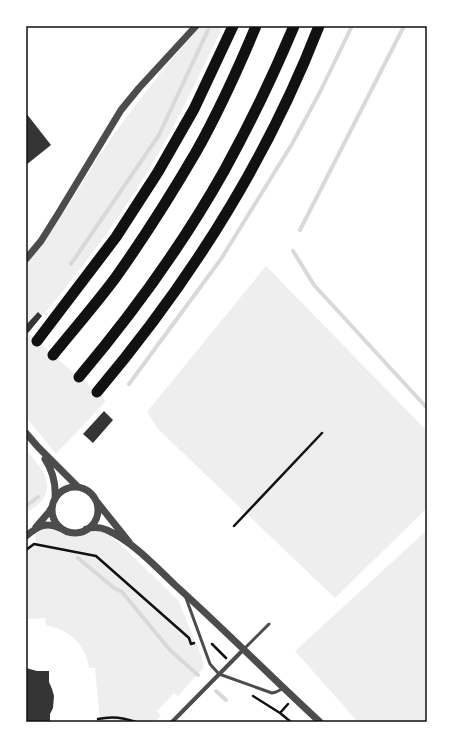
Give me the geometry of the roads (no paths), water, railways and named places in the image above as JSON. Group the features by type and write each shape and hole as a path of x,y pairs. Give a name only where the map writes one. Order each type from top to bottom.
{"highway":[{"path":"37,341 116,237 150,185 194,109 233,26"},
{"path":"53,355 115,278 169,197 196,151 233,80 256,26"},
{"path":"79,377 108,343 136,306 200,212 224,172 245,132 276,68 294,26"},
{"path":"97,392 138,342 163,308 224,216 277,119 296,80 319,26"}],"street":[{"path":"26,259 41,240 58,214 121,110 196,26"},
{"path":"26,432 38,447 78,487 89,492 133,547"},
{"path":"38,447 52,471 55,490 52,510 53,517 62,528"},
{"path":"29,534 47,516 54,502 63,491 72,487 78,487"},
{"path":"86,529 93,523 96,517 98,508 96,501"},
{"path":"29,534 43,526 52,524 68,531 75,532 92,528 102,528 115,535 133,547 184,593 320,722"},
{"path":"172,722 243,650"}],"lane":[{"path":"184,593 210,664 220,674 272,693 284,688"},
{"path":"243,650 269,624"}],"waterway":[{"path":"129,384 221,259 292,144 320,92 352,26"},
{"path":"300,230 404,26"},
{"path":"71,264 159,135 208,30"},
{"path":"293,251 314,285 427,408"},
{"path":"26,506 38,497"},
{"path":"78,558 114,588 122,592 170,650 198,675"},
{"path":"216,691 226,700"}]}
